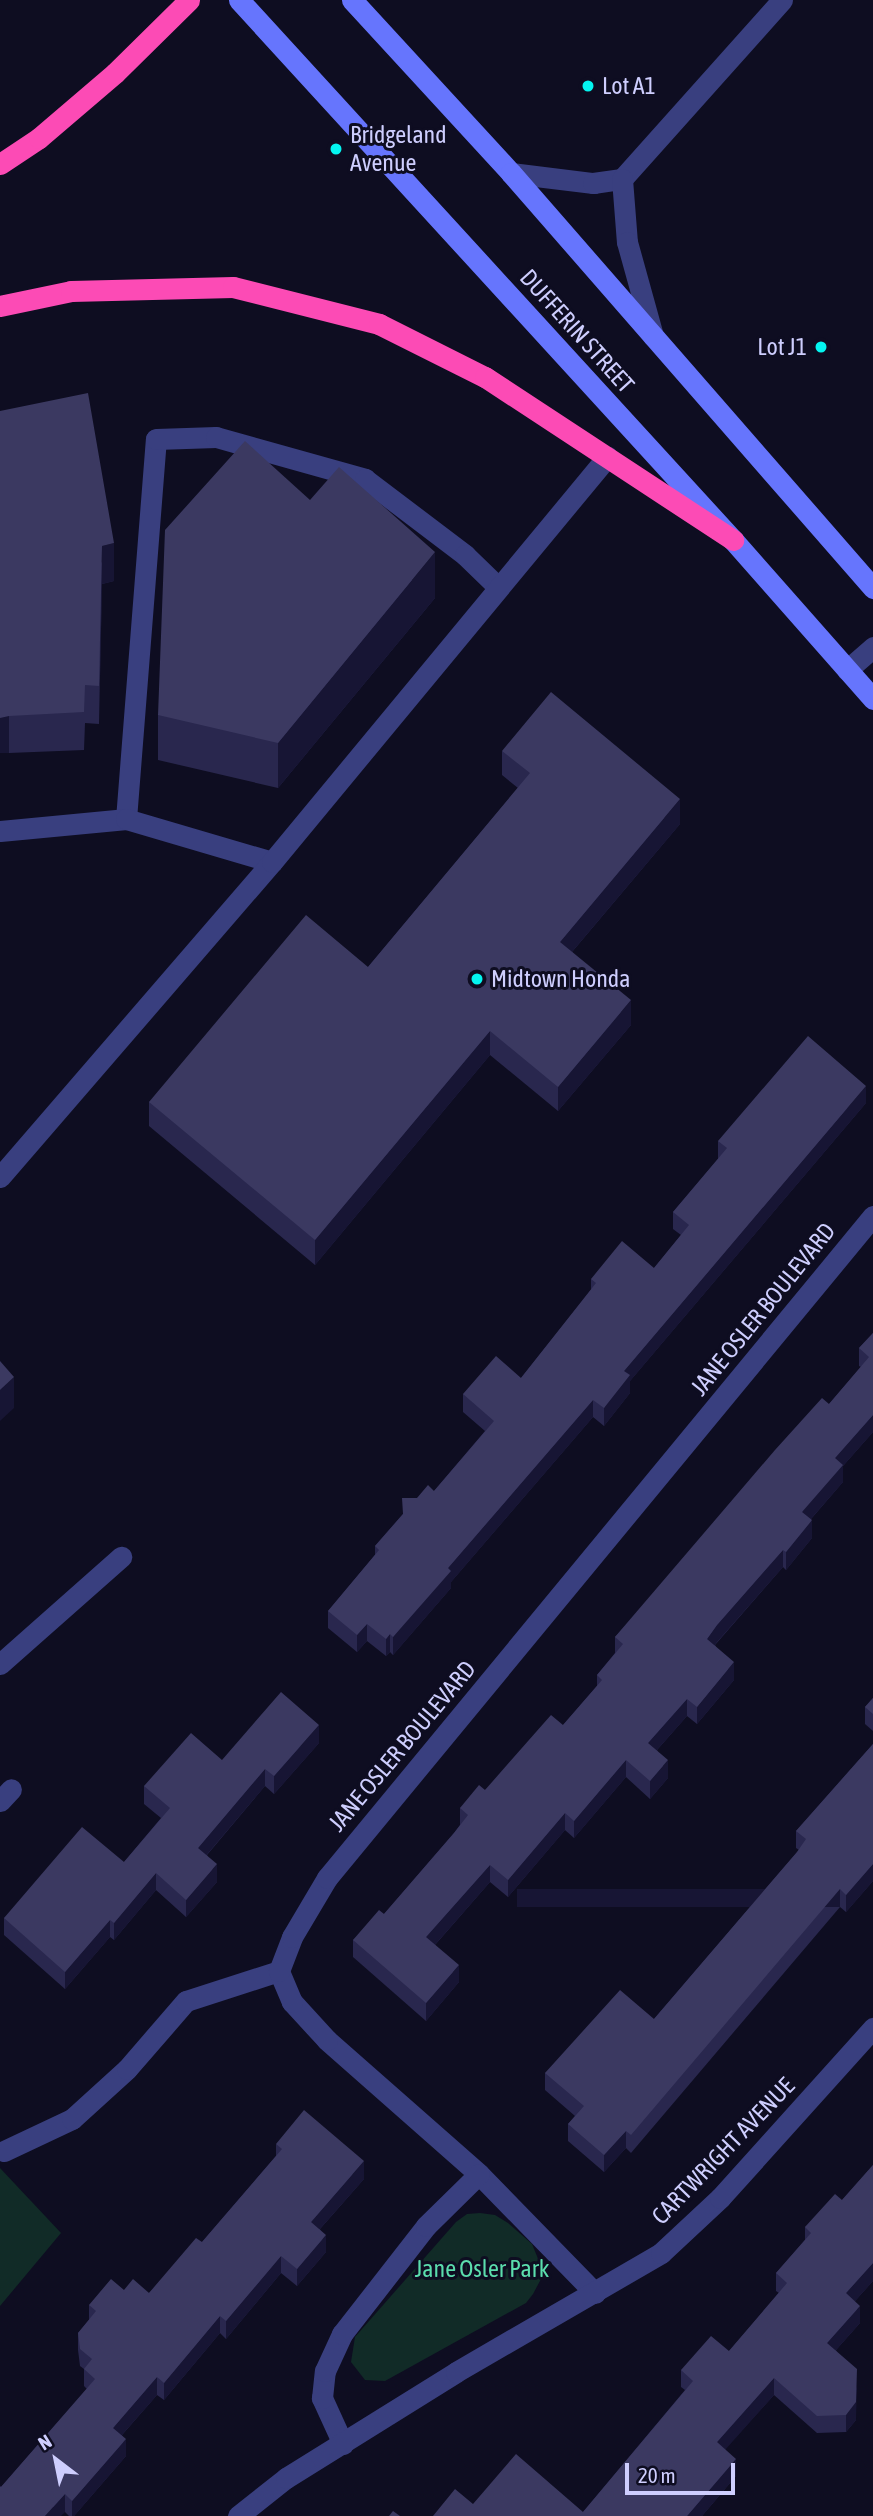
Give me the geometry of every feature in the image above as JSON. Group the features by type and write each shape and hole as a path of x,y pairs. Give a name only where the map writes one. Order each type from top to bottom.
{"highway":[{"path":"0,164 58,122 184,6"},
{"path":"0,306 71,291 233,287 379,324 485,377 733,540"}],"main road":[{"name":"DUFFERIN STREET","path":"239,0 733,540 873,699"},
{"path":"352,0 511,173 873,588"}],"street":[{"path":"511,173 593,183 622,178 782,0"},
{"path":"622,178 627,242 653,335"},
{"path":"126,819 156,439 216,437 365,479 465,555 498,587"},
{"path":"0,1177 272,862 607,457"},
{"path":"847,670 873,647"},
{"path":"0,831 126,819 272,862"},
{"name":"JANE OSLER BOULEVARD","path":"279,1971 292,1937 327,1878 873,1216"},
{"path":"0,1664 121,1557"},
{"path":"4,2151 72,2119 127,2069 186,2001 279,1971 292,2002 327,2039 479,2174 595,2293"},
{"name":"CARTWRIGHT AVENUE","path":"238,2516 286,2478 456,2372 662,2253 720,2198 873,2028"},
{"path":"343,2444 322,2398 325,2371 342,2334 426,2226 479,2174"}],"green space":[{"path":"0,2168 61,2233 0,2306"},
{"name":"Jane Osler Park","path":"467,2214 495,2215 532,2244 541,2266 541,2279 533,2294 526,2303 385,2381 365,2380 351,2362 355,2337 456,2222"}],"building":[{"path":"88,393 114,543 102,546 99,686 85,685 84,712 0,718 0,411"},
{"path":"245,441 310,500 339,467 435,552 278,743 158,715 165,530"},
{"name":"Midtown Honda","path":"551,692 680,799 560,942 631,1000 558,1087 490,1031 315,1240 149,1102 306,915 368,967 530,773 502,751"},
{"path":"808,1036 866,1086 624,1371 630,1375 604,1408 593,1400 448,1568 451,1571 393,1637 390,1634 386,1639 367,1624 357,1635 328,1611 379,1550 375,1546 403,1514 402,1498 417,1498 428,1485 434,1491 494,1421 463,1394 496,1356 521,1378 596,1283 591,1279 622,1241 654,1268 689,1225 673,1212 727,1148 718,1141"},
{"path":"873,1333 873,1415 835,1458 843,1465 802,1512 812,1520 707,1639 734,1662 697,1707 687,1699 648,1743 668,1760 650,1781 626,1760 574,1821 565,1813 508,1880 490,1865 426,1937 459,1965 426,2003 353,1940 379,1910 384,1914 454,1833 468,1815 460,1808 479,1785 485,1790 551,1715 563,1725 602,1680 597,1675 623,1644 615,1637 822,1398 829,1404 869,1357 859,1348"},
{"path":"0,1361 14,1377 0,1390"},
{"path":"281,1692 319,1725 274,1776 265,1769 198,1848 217,1864 186,1900 156,1873 114,1923 110,1920 65,1972 4,1918 82,1827 124,1862 170,1808 144,1786 191,1733 222,1760"},
{"path":"873,1698 873,1714 865,1707"},
{"path":"873,1744 873,1864 846,1895 840,1889 631,2135 626,2131 604,2155 568,2124 584,2106 545,2073 620,1990 654,2019 797,1852 806,1839 796,1831"},
{"path":"304,2110 364,2161 311,2222 326,2235 297,2269 281,2256 226,2321 220,2316 164,2383 157,2377 113,2428 126,2439 72,2501 65,2494 45,2516 0,2516 0,2486 95,2379 84,2369 92,2359 80,2349 78,2333 96,2311 89,2305 111,2279 124,2290 133,2279 149,2293 196,2238 202,2242 282,2149 276,2144"},
{"path":"873,2165 873,2263 846,2293 860,2306 827,2343 857,2369 856,2402 846,2415 817,2416 774,2378 717,2442 736,2459 687,2516 433,2516 455,2489 473,2504 516,2454 583,2512 693,2381 681,2370 711,2336 729,2351 787,2283 776,2273 811,2233 805,2227 835,2194 842,2200"}],"place":[{"name":"Lot A1","path":"588,86"},
{"name":"Bridgeland Avenue","path":"336,149"},
{"name":"Lot J1","path":"821,347"},
{"name":"Midtown Honda","path":"477,979"}]}
